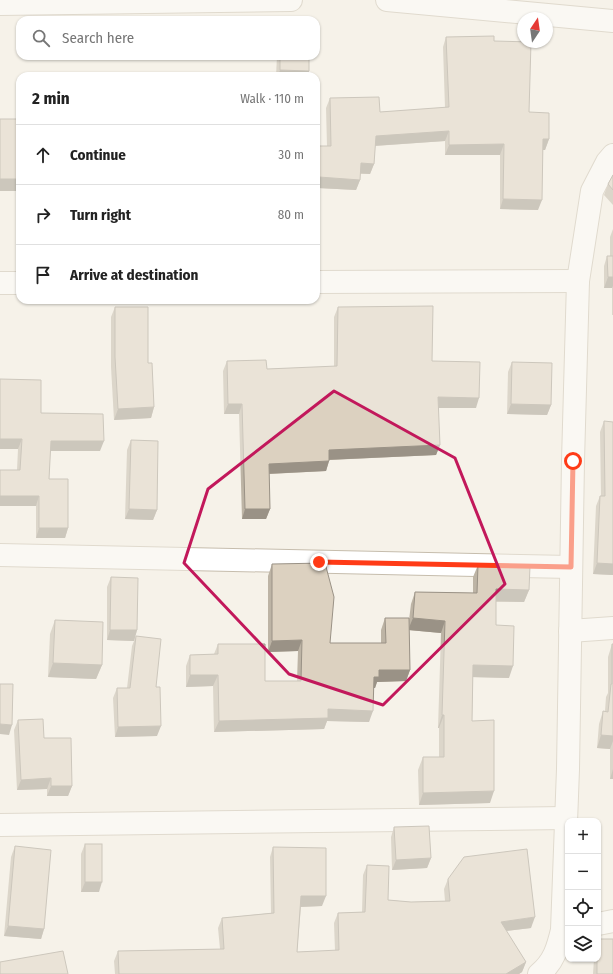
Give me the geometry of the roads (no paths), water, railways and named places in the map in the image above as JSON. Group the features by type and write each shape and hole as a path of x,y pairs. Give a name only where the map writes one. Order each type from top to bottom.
{"street":[{"path":"0,4 291,0"},
{"path":"387,0 613,21"},
{"path":"566,818 578,281 592,191 607,162 613,155"},
{"path":"320,282 578,281"},
{"path":"0,283 16,283"},
{"path":"0,555 571,567"},
{"path":"570,630 613,628"},
{"path":"0,825 565,818"},
{"path":"565,926 566,854"},
{"path":"601,923 613,921"},
{"path":"539,974 546,969 556,953 565,930"}]}
